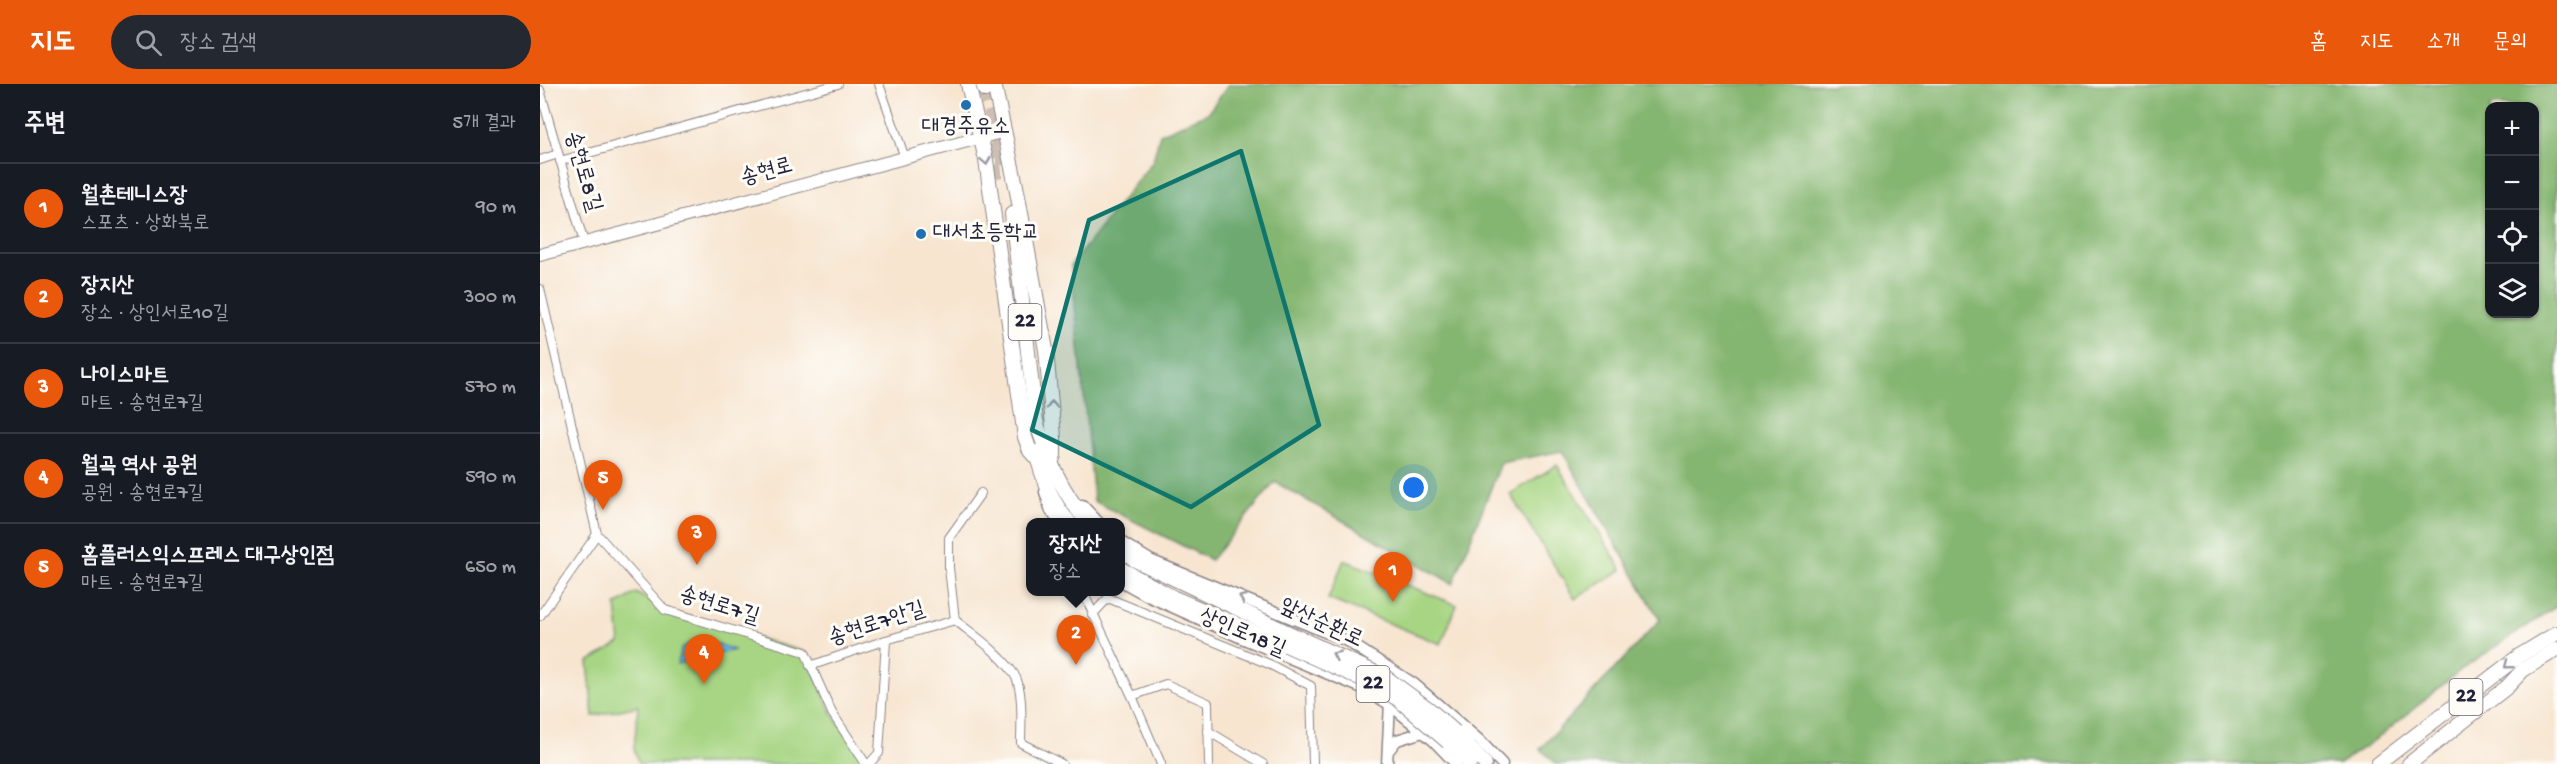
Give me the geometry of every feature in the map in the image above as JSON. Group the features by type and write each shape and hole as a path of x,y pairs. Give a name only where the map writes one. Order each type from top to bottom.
{"highway":[{"path":"981,86 1005,131 1047,361 1054,438 1054,455 1047,468 1030,451 1025,437 986,160 979,138 981,86"},
{"name":"22","path":"1002,181 1036,421 1047,468 1062,514 1066,518"},
{"name":"22","path":"1047,468 1084,518"},
{"name":"앞산순환로","path":"1125,552 1135,560 1290,640"},
{"name":"앞산순환로","path":"1125,571 1174,598 1386,677 1430,710 1485,764"},
{"name":"22","path":"2378,764 2519,656 2557,633"},
{"name":"22","path":"2409,764 2507,687 2523,670 2557,649"},
{"path":"2507,687 2538,666 2557,660"},
{"name":"앞산순환로","path":"1452,731 1469,764"}],"main road":[{"name":"송현로","path":"540,255 1005,131"}],"street":[{"path":"540,160 838,84"},
{"path":"879,84 905,158"},
{"name":"송현로8길","path":"540,90 543,112 559,157 584,243"},
{"name":"송현로7길","path":"540,290 597,534 665,610 804,652 832,712 868,764 879,753 886,640"},
{"path":"1047,468 1051,512 1055,518"},
{"path":"1047,468 1094,518"},
{"name":"송현로7안길","path":"981,493 949,538 949,568 955,620 996,654 1015,675 1022,710 1021,742 1062,764"},
{"path":"540,616 597,534"},
{"path":"1125,544 1150,560 1347,642 1414,684 1452,731 1479,740 1502,764"},
{"path":"1125,583 1150,597 1244,639 1362,688 1389,704 1456,764"},
{"path":"1085,596 1161,764"},
{"name":"상인로18길","path":"1092,615 1108,598 1269,664 1311,686 1313,764"},
{"name":"송현로7안길","path":"810,666 886,640 955,620"},
{"path":"1388,764 1389,704 1393,671"},
{"path":"1132,696 1166,684 1208,703 1209,764"},
{"path":"1388,751 1397,740 1426,735 1437,723 1447,718 1452,731"},
{"path":"1208,731 1263,764"}],"highlighted area":[{"path":"1241,151 1319,425 1191,507 1032,430 1089,220"}],"green space":[{"path":"1229,84 2557,84 2557,606 2462,669 2382,735 2339,764 1557,764 1540,749 1660,620 1562,451 1501,463 1453,584 1275,482 1211,560 1094,501 1071,265 1153,161 1160,134 1208,113"},
{"path":"1557,465 1622,570 1575,599 1510,494"},
{"path":"1344,560 1457,605 1441,644 1328,599"},
{"path":"636,593 665,610 805,652 832,713 866,764 639,764 634,749 638,706 593,716 588,662 620,643 616,605"}],"water":[{"path":"693,641 712,642 734,650 677,664 682,648"}],"tunnel":[{"path":"985,90 1006,171"},
{"path":"992,144 996,182"}],"place":[{"name":"대경주유소","path":"966,105"},
{"name":"대서초등학교","path":"921,234"},
{"name":"홈플러스익스프레스 대구상인점","path":"603,510"},
{"name":"나이스마트","path":"697,565"},
{"name":"월촌테니스장","path":"1393,602"},
{"name":"장지산","path":"1076,665"},
{"name":"월곡 역사 공원","path":"704,684"}]}
